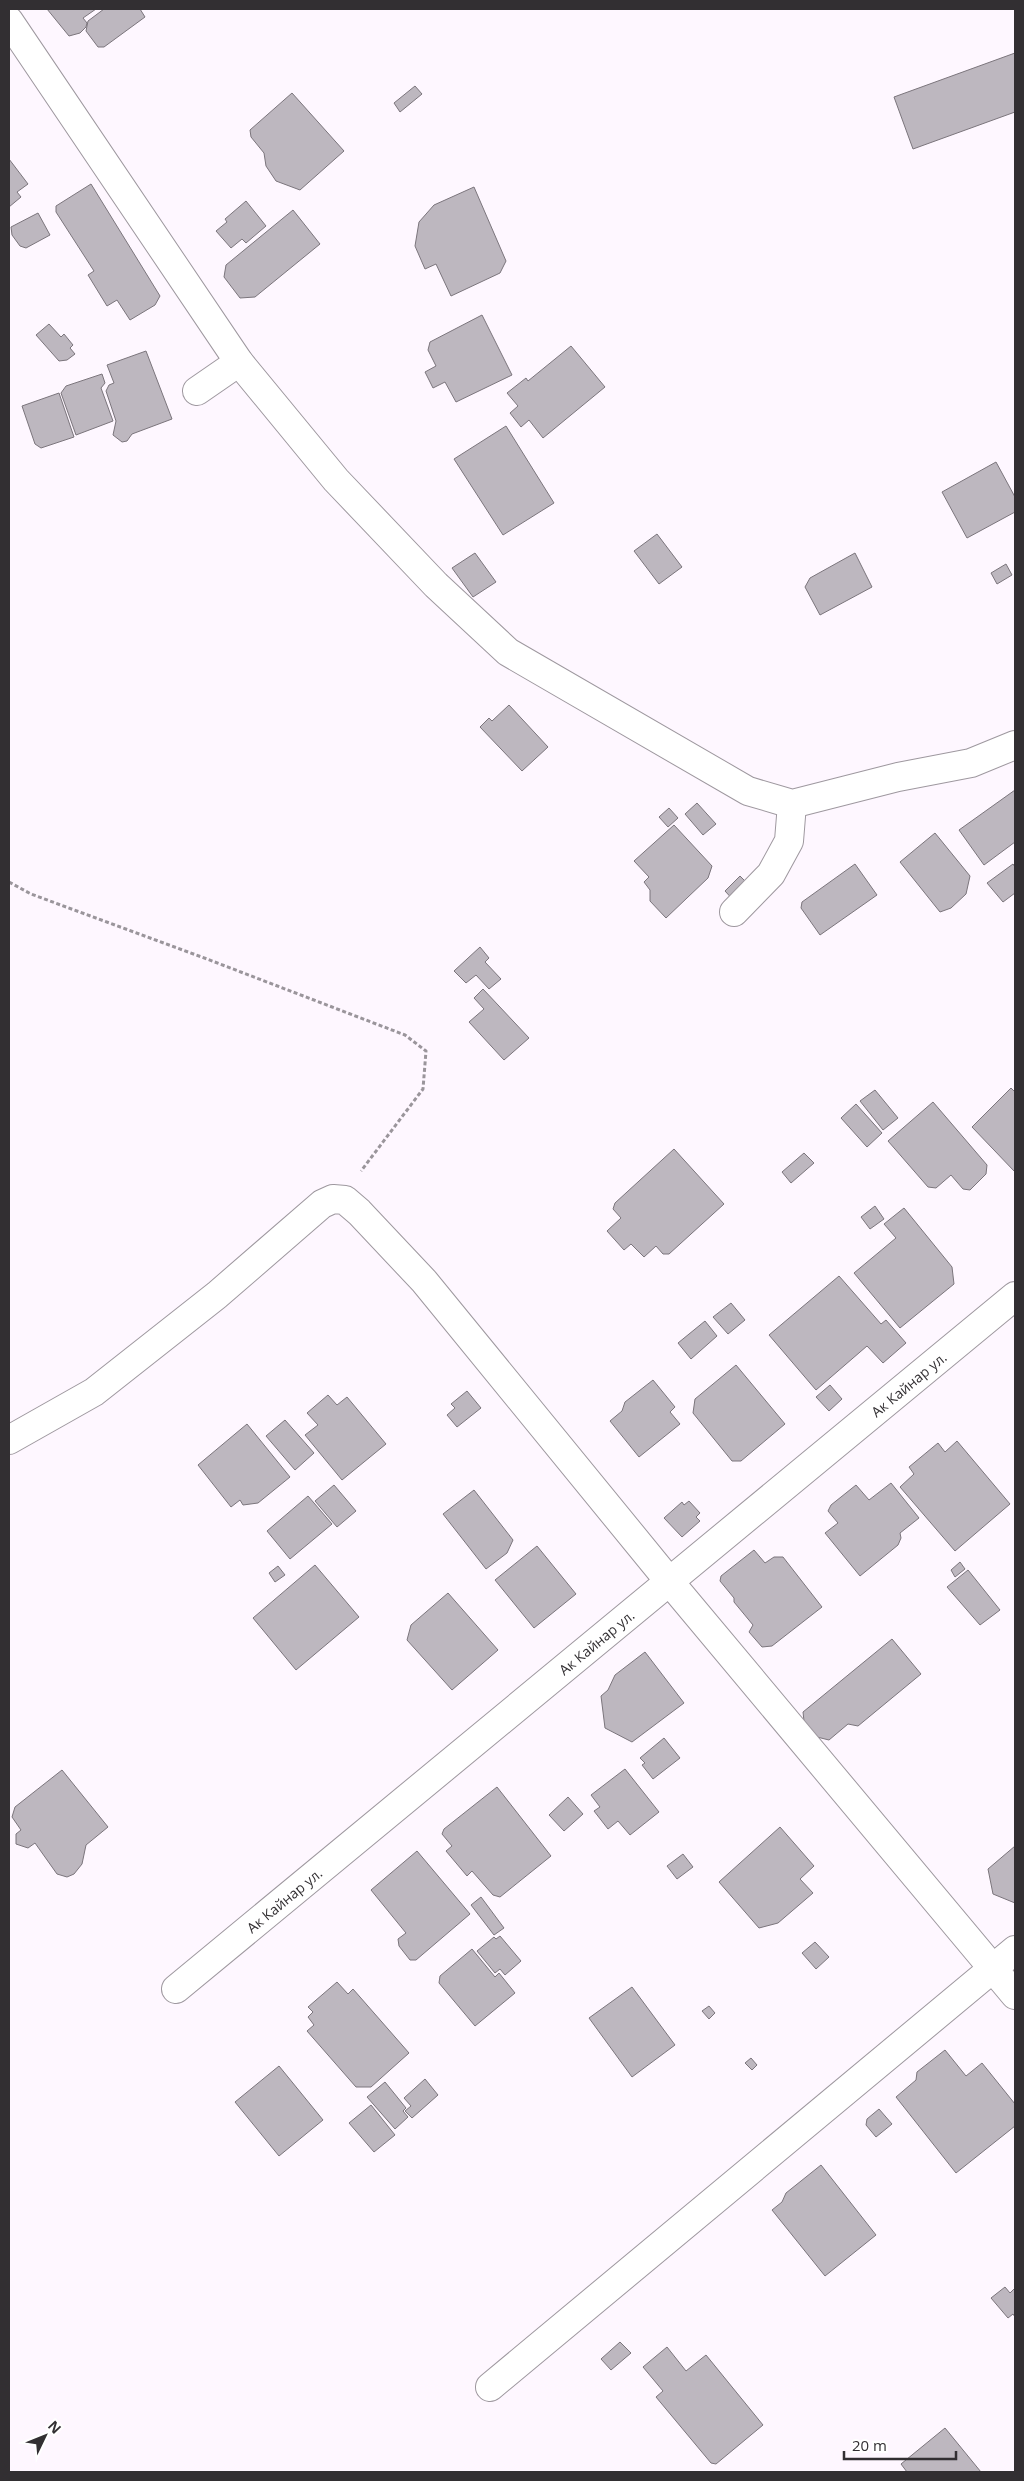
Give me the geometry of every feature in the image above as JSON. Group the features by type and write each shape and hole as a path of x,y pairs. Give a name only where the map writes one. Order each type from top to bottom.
{"street":[{"path":"9,21 239,362 336,480 436,586 508,652 748,791 792,804 898,777 971,763 1015,744"},
{"path":"197,391 239,362"},
{"path":"734,912 771,874 789,841 792,804"},
{"path":"9,1440 94,1392 217,1295 322,1204 333,1200 344,1200 359,1212 424,1280 669,1581 1015,1995"},
{"name":"Ак Кайнар ул.","path":"176,1989 1015,1296"},
{"path":"490,2386 1015,1950"}],"path":[{"path":"9,882 31,894 405,1035 426,1051 423,1089 362,1170 344,1200"}],"building":[{"path":"47,9 96,9 83,18 87,23 80,33 69,36"},
{"path":"104,9 140,9 145,17 104,47 98,47 86,31 88,21"},
{"path":"1015,53 1015,112 913,149 894,97"},
{"path":"415,86 422,94 400,112 394,103"},
{"path":"292,93 344,151 300,190 276,181 266,166 264,153 251,137 250,130"},
{"path":"9,159 28,184 17,192 21,197 9,207"},
{"path":"91,184 160,296 155,305 130,320 117,300 107,306 88,275 94,271 56,212 56,206"},
{"path":"474,187 506,261 500,273 451,296 436,264 425,269 415,246 419,222 434,205"},
{"path":"246,201 266,226 246,243 242,239 231,248 216,231 227,222 225,219"},
{"path":"293,210 320,244 255,297 240,298 224,277 226,265"},
{"path":"38,213 50,235 26,248 20,246 12,235 11,227"},
{"path":"482,315 512,375 456,402 445,382 433,388 425,372 436,366 428,350 430,342"},
{"path":"49,324 61,337 64,334 73,345 70,348 75,354 67,360 59,361 36,335"},
{"path":"571,346 605,387 543,438 529,420 521,427 510,413 518,406 507,393 526,378 528,381"},
{"path":"146,351 172,419 132,434 127,441 122,442 113,435 116,421 106,391 109,385 114,383 107,365"},
{"path":"102,374 105,383 101,388 113,421 76,435 61,393 66,386"},
{"path":"59,393 74,437 41,448 35,444 22,406"},
{"path":"506,426 554,503 503,535 454,459"},
{"path":"996,462 1015,497 1015,512 967,538 942,492"},
{"path":"657,534 682,567 659,584 634,551"},
{"path":"475,553 496,582 473,597 452,568"},
{"path":"855,553 872,587 820,615 805,587 810,578"},
{"path":"1006,564 1012,575 997,584 991,573"},
{"path":"509,705 548,747 522,771 480,727 489,718 492,721"},
{"path":"1015,790 1015,842 984,865 959,830"},
{"path":"697,803 716,824 703,835 685,814"},
{"path":"669,808 678,818 668,827 659,817"},
{"path":"674,825 712,866 708,878 666,918 650,901 650,890 644,882 649,877 634,861"},
{"path":"935,833 970,876 966,894 951,908 940,912 900,862"},
{"path":"855,864 877,895 820,935 801,908 802,902"},
{"path":"1013,864 1015,867 1015,893 1003,902 987,883"},
{"path":"740,876 752,888 736,903 725,891"},
{"path":"480,947 489,958 485,962 501,979 489,989 476,975 466,983 454,971"},
{"path":"483,989 529,1038 504,1060 469,1022 484,1009 474,998"},
{"path":"1011,1088 1015,1092 1015,1172 972,1127"},
{"path":"875,1090 898,1118 883,1130 860,1101"},
{"path":"933,1102 987,1165 986,1174 970,1190 963,1189 951,1175 936,1188 928,1187 888,1141"},
{"path":"856,1104 882,1133 867,1147 841,1118"},
{"path":"674,1149 724,1204 669,1254 663,1254 656,1246 644,1257 631,1244 624,1250 607,1231 621,1218 613,1209 615,1203"},
{"path":"804,1153 814,1163 791,1183 782,1172"},
{"path":"875,1206 884,1219 870,1229 861,1217"},
{"path":"904,1208 952,1267 954,1284 900,1328 854,1273 896,1238 884,1224"},
{"path":"839,1276 881,1324 886,1320 906,1343 883,1363 867,1346 816,1390 769,1335"},
{"path":"731,1303 745,1320 728,1334 713,1317"},
{"path":"705,1321 717,1336 691,1359 678,1343"},
{"path":"736,1365 785,1424 741,1461 732,1461 693,1413 695,1399"},
{"path":"653,1380 675,1407 670,1412 680,1424 639,1457 610,1421 622,1411 625,1402"},
{"path":"830,1385 842,1399 829,1411 816,1397"},
{"path":"467,1391 481,1408 457,1427 447,1415 455,1408 451,1404"},
{"path":"328,1395 337,1405 347,1397 386,1444 342,1480 305,1435 318,1425 307,1413"},
{"path":"285,1420 314,1453 295,1470 266,1436"},
{"path":"247,1424 290,1477 258,1503 243,1505 240,1500 231,1507 198,1465"},
{"path":"957,1441 1010,1504 955,1551 900,1487 914,1474 909,1467 938,1443 945,1452"},
{"path":"891,1483 919,1518 900,1533 901,1538 898,1545 860,1576 825,1533 838,1523 828,1511 831,1505 856,1485 869,1500"},
{"path":"334,1485 356,1511 337,1527 315,1501"},
{"path":"474,1490 513,1540 507,1553 486,1569 443,1514"},
{"path":"308,1496 332,1524 290,1559 267,1531"},
{"path":"689,1501 700,1513 696,1517 700,1521 682,1537 664,1518 682,1502 684,1505"},
{"path":"537,1546 576,1594 534,1628 495,1580"},
{"path":"754,1550 765,1563 774,1557 783,1557 822,1607 772,1646 762,1647 749,1632 753,1625 720,1581 721,1576"},
{"path":"960,1562 965,1569 955,1577 951,1570"},
{"path":"315,1565 359,1617 296,1670 253,1618"},
{"path":"278,1566 285,1575 275,1582 269,1573"},
{"path":"968,1570 1000,1610 980,1625 947,1587"},
{"path":"448,1593 498,1650 452,1690 407,1640 411,1625"},
{"path":"892,1639 921,1674 858,1726 848,1724 829,1740 817,1737 804,1721 803,1712"},
{"path":"645,1652 684,1703 632,1742 605,1728 601,1696 608,1690 615,1675"},
{"path":"664,1738 680,1758 653,1779 642,1765 645,1763 640,1758"},
{"path":"625,1769 659,1812 630,1835 618,1821 608,1829 594,1811 600,1807 591,1795"},
{"path":"62,1770 108,1827 86,1845 82,1864 74,1874 67,1877 57,1874 35,1843 28,1848 16,1844 16,1834 21,1830 12,1817 15,1807"},
{"path":"497,1787 551,1856 500,1897 493,1895 472,1871 467,1876 446,1851 452,1846 442,1834 444,1829"},
{"path":"568,1797 583,1814 564,1831 549,1815"},
{"path":"780,1827 814,1866 800,1879 813,1893 778,1923 759,1928 719,1882"},
{"path":"1015,1846 1015,1903 993,1894 988,1869"},
{"path":"417,1851 470,1914 416,1960 410,1960 399,1946 398,1939 406,1933 371,1890"},
{"path":"683,1854 693,1867 677,1879 667,1866"},
{"path":"481,1897 504,1928 494,1935 471,1905"},
{"path":"500,1936 521,1961 505,1975 500,1969 495,1973 477,1951 494,1937 496,1939"},
{"path":"815,1942 829,1957 816,1969 802,1953"},
{"path":"472,1949 495,1977 499,1973 515,1993 475,2026 439,1983 440,1976"},
{"path":"337,1982 348,1994 353,1989 409,2053 371,2087 356,2087 307,2031 314,2025 308,2017 313,2012 308,2007"},
{"path":"632,1987 675,2045 632,2077 589,2018"},
{"path":"709,2006 715,2013 709,2019 702,2011"},
{"path":"945,2050 966,2076 982,2063 1015,2104 1015,2126 956,2173 896,2097 916,2080 917,2072"},
{"path":"751,2058 757,2065 752,2070 745,2063"},
{"path":"279,2066 323,2120 279,2156 235,2102"},
{"path":"425,2079 438,2095 412,2118 405,2111 411,2106 404,2098"},
{"path":"385,2082 406,2108 403,2111 408,2117 395,2129 367,2097"},
{"path":"371,2105 395,2135 374,2152 349,2123"},
{"path":"879,2109 892,2124 876,2137 866,2125 867,2119"},
{"path":"821,2165 876,2235 825,2276 772,2210 782,2202 786,2193"},
{"path":"1005,2287 1010,2293 1015,2288 1015,2317 1013,2314 1008,2318 991,2298"},
{"path":"620,2342 631,2353 611,2370 601,2359"},
{"path":"667,2347 686,2371 706,2355 763,2425 716,2464 711,2463 656,2397 663,2391 643,2367"},
{"path":"945,2428 981,2472 907,2472 901,2464"}]}
